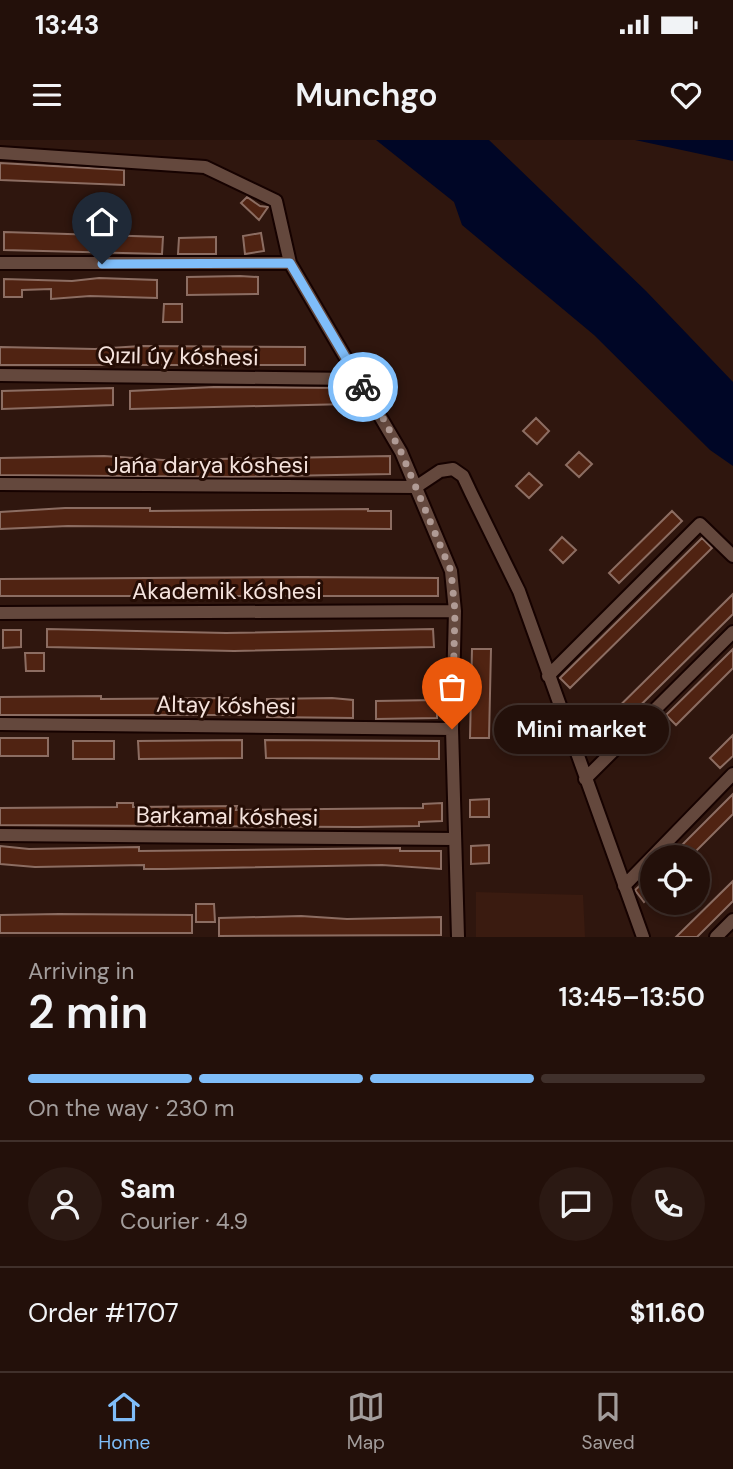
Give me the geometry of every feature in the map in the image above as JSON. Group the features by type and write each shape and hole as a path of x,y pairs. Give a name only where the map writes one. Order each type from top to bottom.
{"street":[{"path":"0,153 205,167 276,201 290,263 356,379 375,403 416,488 451,571 455,611 452,729 458,937"},
{"path":"0,263 290,263"},
{"name":"Qızıl úy kóshesi","path":"0,375 356,379"},
{"path":"416,488 440,471 453,469 463,476 519,591 643,937"},
{"name":"Jańa darya kóshesi","path":"0,484 416,488"},
{"path":"548,676 700,524 733,556"},
{"name":"Akademik kóshesi","path":"0,613 455,611"},
{"path":"585,779 733,632"},
{"name":"Altay kóshesi","path":"0,724 452,729"},
{"path":"624,886 733,774"},
{"name":"Barkamal kóshesi","path":"0,835 454,839"},
{"path":"716,937 733,920"}],"shaded area":[{"path":"476,892 583,895 585,937 476,937"}],"water":[{"path":"376,140 489,140 646,291 733,382 733,466 710,450 594,335 462,225 454,202"},
{"path":"635,140 733,140 733,161"}],"building":[{"path":"0,163 124,170 124,185 0,180"},
{"path":"247,197 260,206 268,207 259,220 241,203"},
{"path":"4,232 163,237 162,254 4,250"},
{"path":"261,233 264,251 245,254 243,236"},
{"path":"216,237 216,254 178,254 179,238"},
{"path":"187,277 258,277 258,294 187,295"},
{"path":"99,278 157,280 157,298 90,296 51,299 51,289 22,290 22,297 4,297 4,279 72,281"},
{"path":"164,304 182,304 182,322 163,322"},
{"path":"141,346 305,347 305,365 0,365 0,347 95,349"},
{"path":"214,387 349,388 349,404 130,409 130,391"},
{"path":"113,388 113,405 2,409 2,391"},
{"path":"536,418 549,431 537,444 523,431"},
{"path":"579,452 592,464 579,477 566,465"},
{"path":"104,456 163,460 390,456 390,474 231,477 0,475 0,458"},
{"path":"529,473 542,485 529,498 516,486"},
{"path":"65,508 150,508 150,511 368,509 391,511 391,529 68,526 0,529 0,512"},
{"path":"672,511 682,521 619,583 609,573"},
{"path":"562,537 576,550 563,563 550,550"},
{"path":"702,538 712,548 570,688 560,678"},
{"path":"438,578 438,596 0,596 0,579"},
{"path":"733,594 733,614 596,749 586,739"},
{"path":"47,629 226,633 433,629 434,647 234,651 47,647"},
{"path":"3,630 21,630 21,647 3,648"},
{"path":"472,649 491,649 489,738 470,738"},
{"path":"733,649 733,668 676,725 666,715"},
{"path":"25,653 44,653 44,671 26,671"},
{"path":"101,696 101,699 240,698 241,715 0,715 0,697"},
{"path":"267,699 353,700 353,718 267,717"},
{"path":"437,700 437,718 376,719 376,701"},
{"path":"733,735 733,756 720,768 710,758"},
{"path":"0,738 48,738 48,756 0,756"},
{"path":"242,740 242,758 139,759 138,741"},
{"path":"265,740 439,741 439,759 266,758"},
{"path":"73,741 114,741 114,759 73,759"},
{"path":"733,794 733,814 702,845 682,845"},
{"path":"489,799 489,817 470,817 470,800"},
{"path":"117,803 133,803 133,807 237,806 236,810 423,808 423,804 442,803 442,821 419,822 419,826 358,827 0,825 0,808 117,807"},
{"path":"489,845 489,863 471,864 471,846"},
{"path":"0,846 29,849 139,847 139,851 400,848 400,851 441,851 441,869 382,865 165,869 144,869 144,865 35,867 0,864"},
{"path":"733,881 733,901 697,937 676,937 698,915 710,915 710,904"},
{"path":"196,904 214,904 215,922 196,922"},
{"path":"0,915 192,915 192,933 0,933"},
{"path":"301,916 347,919 441,917 441,935 219,936 219,918"}],"way so far":[{"path":"363,387 375,403 401,452 451,571 455,611 452,729"}],"place":[{"name":"Mini market","path":"452,729"}],"route":[{"path":"102,264 290,263 363,387"}]}
